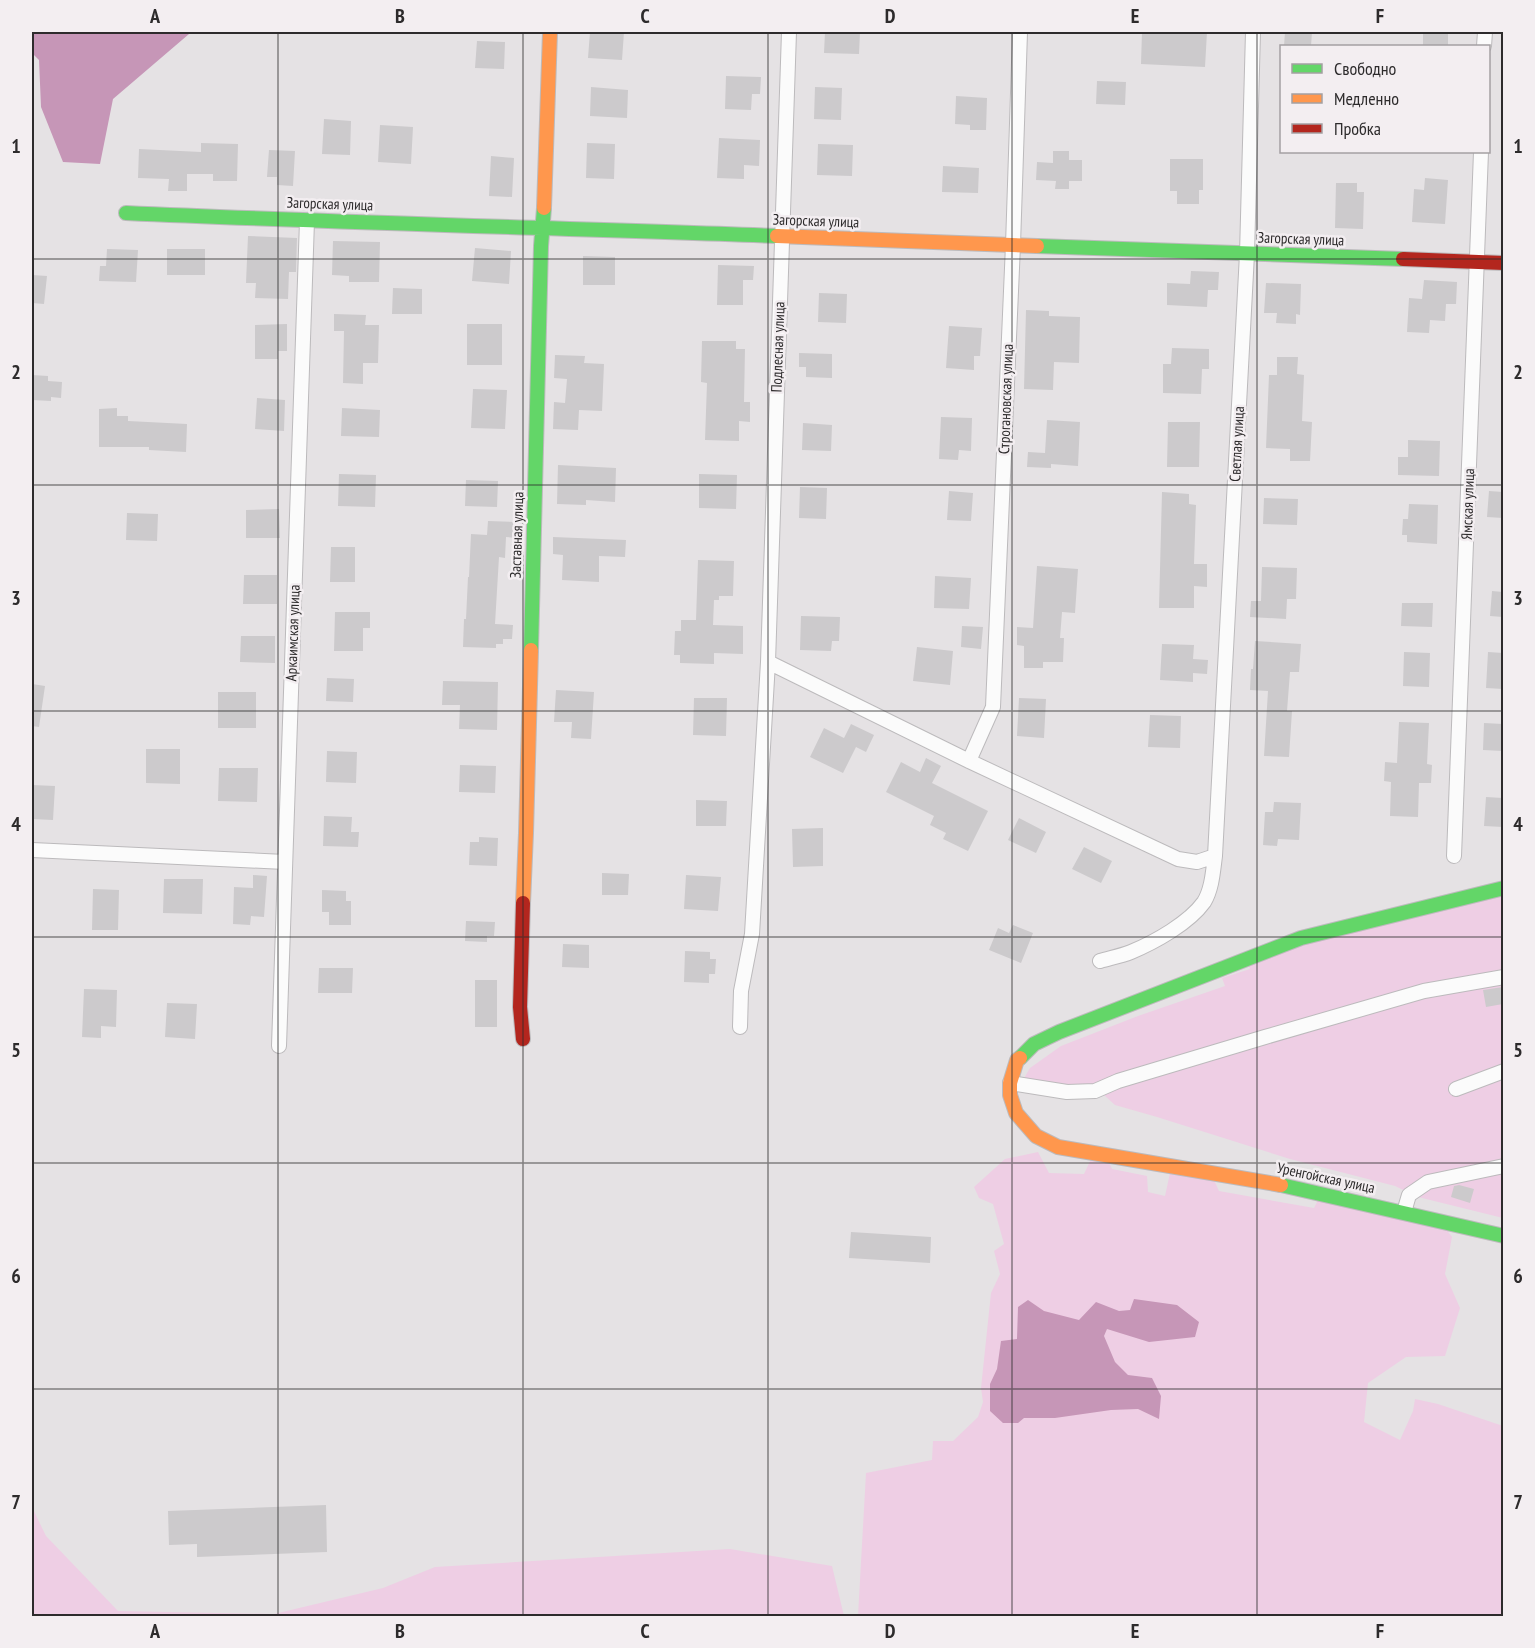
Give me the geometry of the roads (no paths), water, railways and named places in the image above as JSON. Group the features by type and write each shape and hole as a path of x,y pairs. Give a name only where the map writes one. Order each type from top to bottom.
{"street":[{"name":"Заставная улица","path":"524,1039 520,1007 521,934 526,833 541,246 550,32"},
{"name":"Подлесная улица","path":"740,1027 741,991 752,934 768,662 789,32"},
{"name":"Строгановская улица","path":"969,761 993,707 1020,32"},
{"name":"Светлая улица","path":"1100,961 1129,953 1192,916 1205,900 1212,876 1215,856 1247,254 1253,32"},
{"name":"Ямская улица","path":"1454,856 1481,153"},
{"name":"Загорская улица","path":"126,213 1503,263"},
{"name":"Аркаимская улица","path":"279,1046 307,220"},
{"path":"768,662 969,761 1178,859 1197,862 1215,856"},
{"path":"32,850 285,861"},
{"path":"1503,888 1301,938 1059,1032 1034,1044 1017,1060 1010,1083 1067,1092 1095,1091 1265,1037 1424,991 1503,977"},
{"path":"1456,1089 1503,1071"},
{"name":"Уренгойская улица","path":"1010,1083 1010,1095 1016,1113 1036,1136 1058,1147 1299,1188 1503,1236"},
{"path":"1404,1212 1409,1196 1428,1182 1503,1166"}]}
